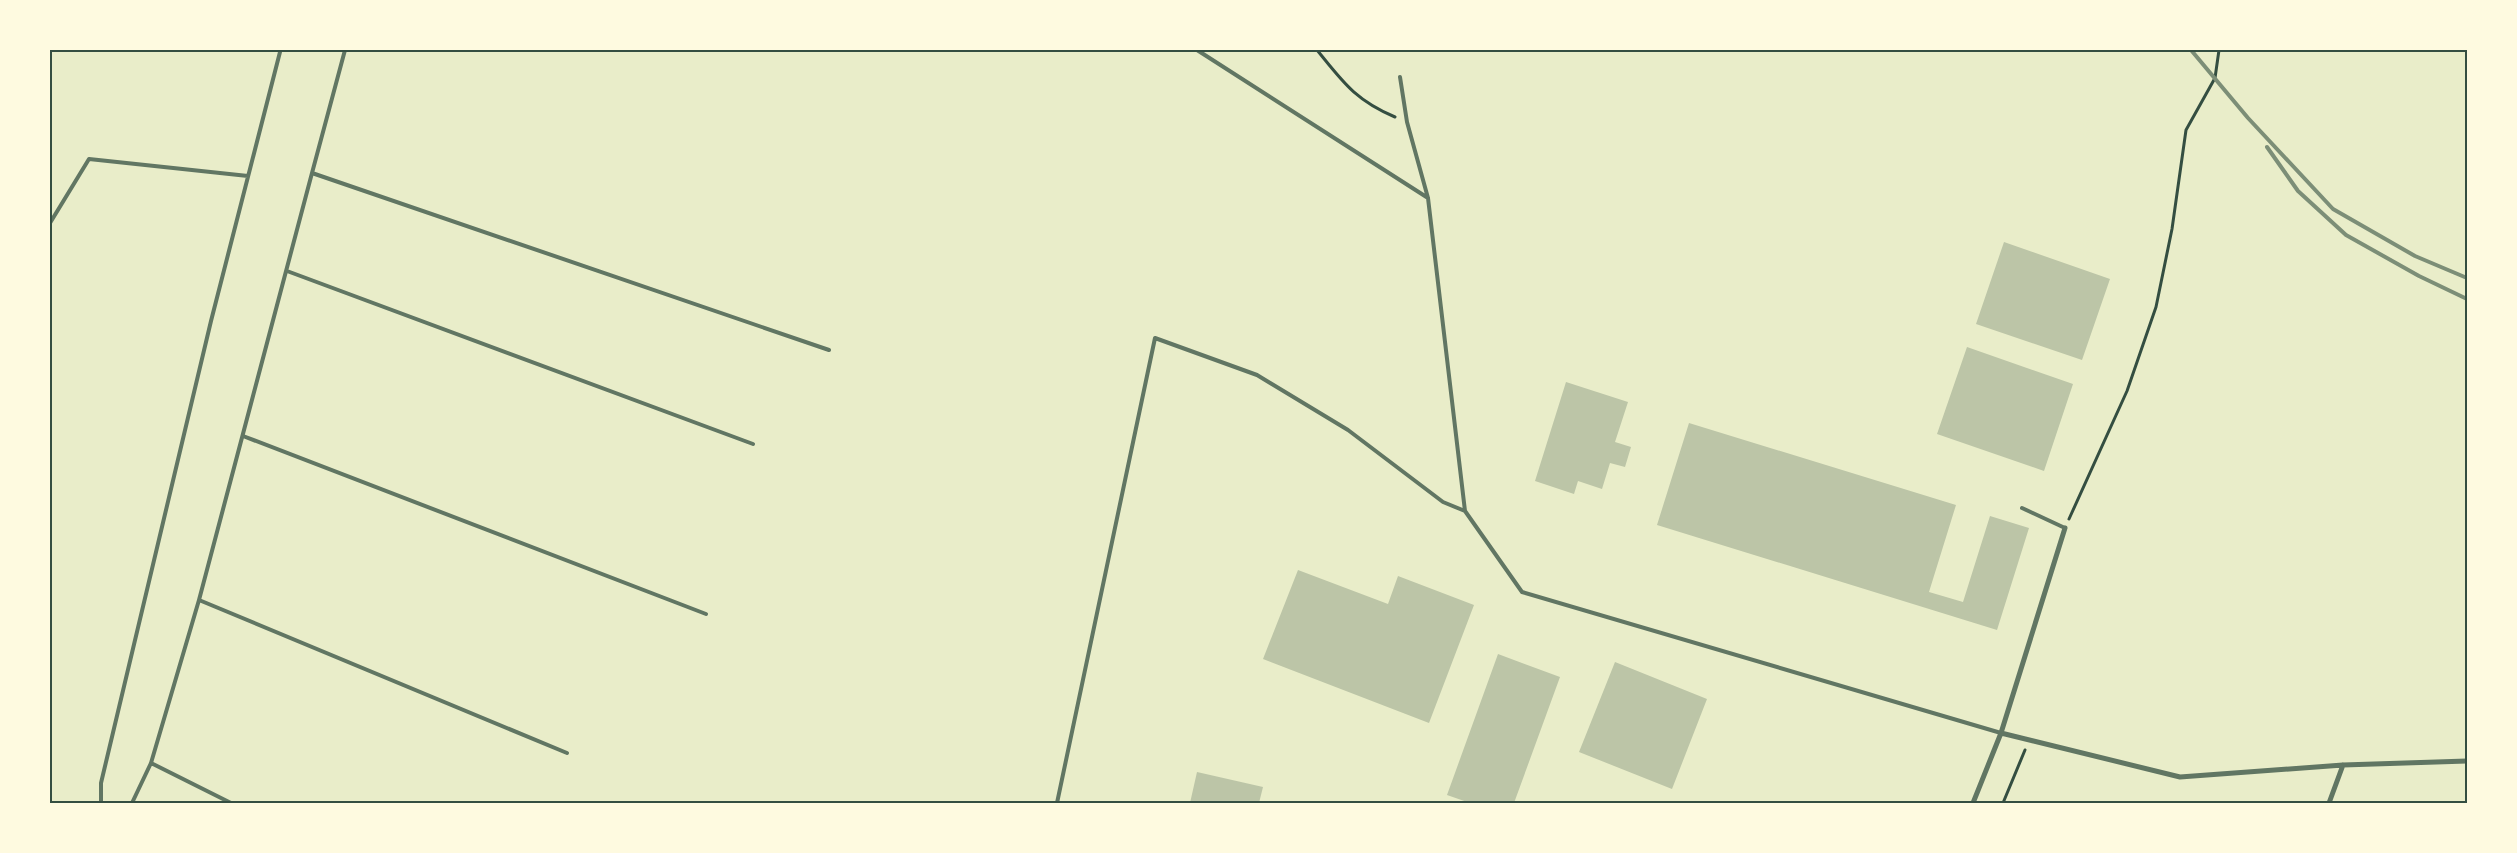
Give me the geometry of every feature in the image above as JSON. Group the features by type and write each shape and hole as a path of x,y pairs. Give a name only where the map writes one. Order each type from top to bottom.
{"street":[{"path":"1973,803 2000,733 2064,528"},
{"path":"2000,733 2180,777 2343,766 2467,761"},
{"path":"2329,803 2343,766"}],"lane":[{"path":"132,803 151,763 200,600 345,50"},
{"path":"1198,50 1428,198"},
{"path":"101,803 101,783 209,330 280,52"},
{"path":"1400,77 1407,122 1428,198 1465,511 1522,592 2000,733"},
{"path":"50,223 89,159 248,176"},
{"path":"312,173 829,350"},
{"path":"287,271 753,444"},
{"path":"1058,803 1155,338 1257,375 1348,430 1443,502 1465,511"},
{"path":"243,436 706,614"},
{"path":"2022,508 2064,528"},
{"path":"200,600 567,753"},
{"path":"151,763 231,803"}],"path":[{"path":"1317,50 1350,90 1376,109 1407,122"},
{"path":"2064,528 2127,391 2156,307 2172,229 2186,130 2215,78 2220,50"},
{"path":"2002,803 2029,740"}],"building":[{"path":"2004,242 2110,279 2082,360 1976,324"},
{"path":"1967,347 2073,384 2044,471 1937,434"},
{"path":"1566,382 1628,402 1615,442 1631,447 1625,467 1610,463 1602,489 1578,481 1574,494 1535,481"},
{"path":"1689,423 1956,505 1929,592 1963,602 1990,516 2029,528 1997,630 1657,525"},
{"path":"1298,570 1388,604 1398,576 1474,605 1429,723 1263,659"},
{"path":"1498,654 1560,677 1514,803 1470,803 1447,795"},
{"path":"1615,662 1707,699 1672,789 1579,752"},
{"path":"1197,772 1263,787 1259,803 1190,803"}],"railway":[{"path":"2191,50 2248,118 2333,209 2415,256 2467,278"},
{"path":"2267,147 2298,191 2346,235 2419,276 2467,299"}]}
